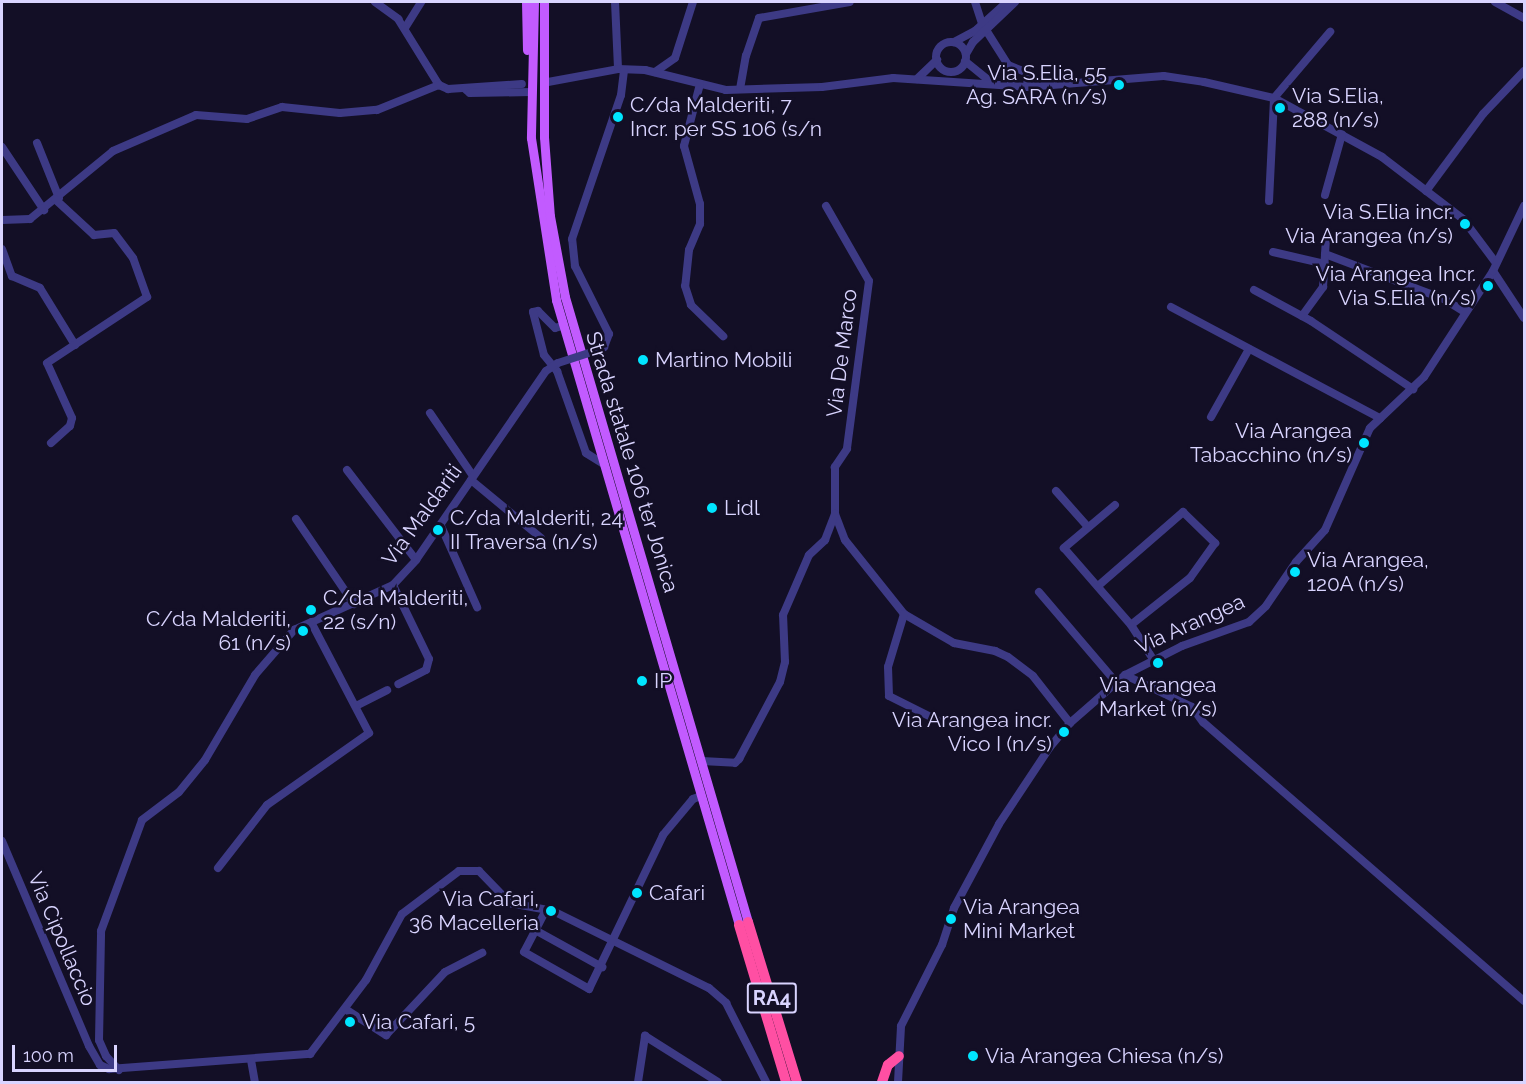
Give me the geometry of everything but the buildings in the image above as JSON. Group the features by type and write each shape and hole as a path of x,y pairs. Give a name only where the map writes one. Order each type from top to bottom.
{"highway":[{"name":"RA4","path":"744,923 786,1083"},
{"name":"RA4","path":"744,923 797,1083"},
{"path":"882,1083 888,1065 898,1056"},
{"path":"778,1059 779,1083"}],"main road":[{"path":"526,2 528,52 533,59"},
{"name":"Strada statale 106 ter Jonica","path":"534,2 531,138 541,218 562,326 677,706 701,796 744,923"},
{"name":"Strada statale 106 ter Jonica","path":"544,2 544,137 550,216 565,297 702,761 744,923"}],"street":[{"path":"375,2 405,28 439,85"},
{"path":"405,28 421,2"},
{"path":"555,364 604,348 609,334 575,266 572,239 621,95 615,2"},
{"path":"655,72 675,58 693,2"},
{"path":"740,89 756,21 766,15 817,5 850,2"},
{"path":"975,2 984,27 1008,65 1028,73 1027,87"},
{"path":"937,60 942,68 951,72 964,61 984,27 1006,2"},
{"path":"916,79 937,60 939,49 984,27 1015,2"},
{"path":"1495,2 1524,18"},
{"path":"1269,201 1274,98 1330,32"},
{"path":"954,42 970,69 993,84"},
{"path":"916,79 942,68"},
{"path":"548,82 621,70 655,72 700,84 740,89 916,79 1027,87 1164,76 1274,98 1342,135 1426,190 1463,219 1496,263"},
{"path":"1426,190 1483,114 1524,71"},
{"path":"2,220 25,220 44,210 113,151 196,115 247,119 282,107 340,113 377,110 439,85 465,88 522,84"},
{"path":"700,84 684,146 700,214 698,231 689,250 685,286 690,305 723,336"},
{"path":"465,88 470,93 531,92"},
{"path":"1325,195 1342,135"},
{"path":"37,143 58,199 94,235 114,233 133,258 147,297 47,363 72,418 70,426 51,443"},
{"path":"2,147 44,210"},
{"name":"Via De Marco","path":"826,206 869,281 847,449 835,466 835,514"},
{"name":"Via Arangea","path":"898,1083 901,1026 942,945 954,908 999,824 1070,723 1125,675 1153,659 1243,625 1266,606 1296,562 1325,530 1370,428 1413,389 1493,271 1524,206"},
{"path":"1302,316 1323,287 1326,238"},
{"path":"2,249 12,276 40,288 75,345"},
{"path":"1273,252 1325,264"},
{"path":"1325,254 1444,299 1466,312"},
{"path":"1493,271 1524,318"},
{"path":"1254,290 1302,316 1413,389"},
{"path":"1171,307 1380,418"},
{"path":"562,326 555,328 538,310 533,312 544,355 555,364 586,453 602,463"},
{"path":"1211,417 1250,349"},
{"name":"Via Maldariti","path":"118,1070 106,1056 99,1040 101,931 130,844 142,820 179,792 205,760 255,675 279,644 294,630 393,585 416,560 555,364"},
{"path":"430,413 472,478 541,538"},
{"path":"347,470 416,560"},
{"path":"1056,491 1089,527"},
{"path":"1115,505 1064,548 1131,625 1153,659"},
{"path":"1098,586 1183,512 1215,543 1190,578 1131,625"},
{"path":"702,761 735,763 745,749 780,682 785,662 783,615 809,555 825,540 835,514"},
{"path":"835,514 852,554 904,614 954,643 995,651 1008,657 1033,676 1070,723"},
{"path":"296,519 354,604"},
{"path":"441,526 477,607"},
{"path":"393,585 429,659 426,670 398,684"},
{"path":"1039,592 1116,682"},
{"path":"904,614 888,667 889,696 941,722"},
{"path":"218,868 267,805 369,733 311,622"},
{"path":"1125,675 1192,707 1203,722 1524,1001"},
{"path":"356,706 387,690"},
{"path":"546,910 524,952 589,989 616,941 663,835 693,799 701,796"},
{"name":"Via Cipollaccio","path":"2,841 89,1046 100,1065 118,1070"},
{"path":"118,1070 310,1054 345,1009 402,914 459,871 479,871 510,903 546,910 616,941 709,988 726,1003 766,1083"},
{"path":"535,930 602,967"},
{"path":"345,1009 386,1035 445,972 482,953"},
{"path":"638,1083 645,1036 718,1083"},
{"path":"251,1060 255,1083"}],"place":[{"name":"Via S.Elia, 55 Ag. SARA (n/s)","path":"1119,85"},
{"name":"Via S.Elia, 288 (n/s)","path":"1280,108"},
{"name":"C/da Malderiti, 7 Incr. per SS 106 (s/n","path":"618,117"},
{"name":"Via S.Elia incr. Via Arangea (n/s)","path":"1465,224"},
{"name":"Via Arangea Incr. Via S.Elia (n/s)","path":"1488,286"},
{"name":"Martino Mobili","path":"643,360"},
{"name":"Via Arangea Tabacchino (n/s)","path":"1364,443"},
{"name":"Lidl","path":"712,508"},
{"name":"C/da Malderiti, 24 II Traversa (n/s)","path":"438,530"},
{"name":"Via Arangea, 120A (n/s)","path":"1295,572"},
{"name":"C/da Malderiti, 22 (s/n)","path":"311,610"},
{"name":"C/da Malderiti, 61 (n/s)","path":"303,631"},
{"name":"Via Arangea Market (n/s)","path":"1158,663"},
{"name":"IP","path":"642,681"},
{"name":"Via Arangea incr. Vico I (n/s)","path":"1064,732"},
{"name":"Cafari","path":"637,893"},
{"name":"Via Cafari, 36 Macelleria","path":"551,911"},
{"name":"Via Arangea Mini Market","path":"951,919"},
{"name":"Via Cafari, 5","path":"350,1022"},
{"name":"Via Arangea Chiesa (n/s)","path":"973,1056"}]}
